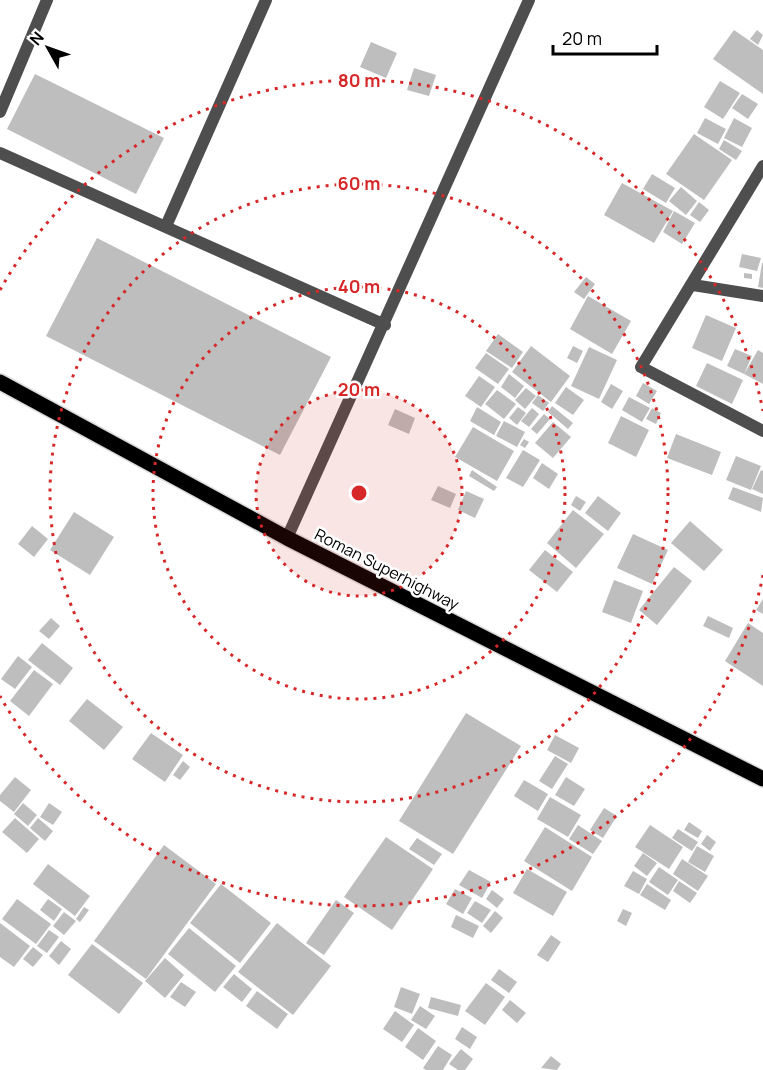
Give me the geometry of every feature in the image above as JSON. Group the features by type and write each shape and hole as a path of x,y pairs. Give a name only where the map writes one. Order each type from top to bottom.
{"main road":[{"name":"Roman Superhighway","path":"0,382 287,538 763,779"}],"street":[{"path":"0,112 47,0"},
{"path":"166,226 266,0"},
{"path":"287,538 529,0"},
{"path":"0,153 384,325"},
{"path":"763,166 693,285 641,367 763,431"},
{"path":"693,285 763,296"}],"building":[{"path":"734,30 763,50 763,94 713,59"},
{"path":"757,30 763,35 758,45 750,39"},
{"path":"371,42 397,53 386,78 360,67"},
{"path":"414,68 436,75 429,96 407,90"},
{"path":"35,74 164,138 136,194 7,129"},
{"path":"720,81 740,93 723,119 704,107"},
{"path":"742,94 758,104 748,119 732,108"},
{"path":"705,118 726,129 718,144 697,133"},
{"path":"734,118 752,128 742,147 724,138"},
{"path":"694,134 732,160 704,200 666,174"},
{"path":"724,140 742,151 736,160 719,149"},
{"path":"652,174 675,188 666,203 643,189"},
{"path":"622,183 673,211 654,243 604,215"},
{"path":"681,187 697,201 686,215 669,201"},
{"path":"699,202 709,210 700,222 690,215"},
{"path":"674,211 695,223 682,244 663,232"},
{"path":"97,238 331,357 280,455 46,336"},
{"path":"742,254 761,258 757,271 739,267"},
{"path":"763,263 763,288 758,287"},
{"path":"744,273 752,274 752,279 744,278"},
{"path":"586,277 595,284 584,299 574,292"},
{"path":"588,296 631,321 612,354 570,329"},
{"path":"706,315 736,328 722,361 692,348"},
{"path":"498,334 523,352 512,368 486,351"},
{"path":"531,346 570,376 551,402 512,372"},
{"path":"573,346 583,351 577,363 567,358"},
{"path":"589,347 617,360 599,399 571,386"},
{"path":"735,349 752,356 744,374 727,366"},
{"path":"758,350 763,353 763,384 744,374"},
{"path":"486,353 509,369 498,384 475,368"},
{"path":"707,363 743,380 732,404 696,386"},
{"path":"509,374 524,386 515,398 501,387"},
{"path":"479,376 495,387 481,407 465,396"},
{"path":"643,383 657,391 649,404 636,396"},
{"path":"611,384 623,391 612,409 601,402"},
{"path":"566,387 584,400 573,415 555,403"},
{"path":"526,388 536,396 525,409 515,400"},
{"path":"497,390 516,404 504,419 485,404"},
{"path":"538,395 549,403 543,411 532,403"},
{"path":"629,397 650,408 642,422 622,410"},
{"path":"552,406 573,423 568,429 548,412"},
{"path":"477,407 501,422 494,435 470,421"},
{"path":"518,407 526,413 517,425 509,418"},
{"path":"532,408 539,414 529,427 521,421"},
{"path":"652,408 661,413 656,424 646,419"},
{"path":"395,409 415,418 409,434 388,425"},
{"path":"544,414 550,419 537,434 531,429"},
{"path":"621,416 649,430 636,457 608,443"},
{"path":"504,421 525,432 517,447 496,436"},
{"path":"553,422 571,437 553,458 535,443"},
{"path":"473,427 514,451 497,481 455,457"},
{"path":"676,434 721,452 712,475 667,458"},
{"path":"524,439 529,442 525,448 520,445"},
{"path":"523,450 540,460 523,487 506,478"},
{"path":"736,456 761,466 751,490 726,480"},
{"path":"542,463 558,474 549,489 533,478"},
{"path":"472,470 497,487 494,491 469,476"},
{"path":"761,470 763,471 763,494 752,489"},
{"path":"438,486 456,494 450,508 431,500"},
{"path":"733,487 763,498 761,512 728,499"},
{"path":"466,491 484,499 475,518 458,510"},
{"path":"576,496 586,502 580,511 571,505"},
{"path":"598,496 621,513 608,531 585,513"},
{"path":"573,510 604,534 576,568 547,543"},
{"path":"74,512 114,537 90,575 50,550"},
{"path":"690,521 723,550 704,571 671,543"},
{"path":"32,526 48,539 34,557 18,544"},
{"path":"633,534 668,550 652,584 617,568"},
{"path":"545,550 573,572 557,592 529,570"},
{"path":"674,567 692,581 657,625 639,610"},
{"path":"614,580 643,591 631,623 602,612"},
{"path":"763,599 763,614 756,610"},
{"path":"708,616 733,628 729,638 703,626"},
{"path":"51,618 60,626 49,639 39,631"},
{"path":"748,623 763,633 763,686 725,661"},
{"path":"42,643 73,668 60,685 28,660"},
{"path":"18,656 32,667 15,689 1,679"},
{"path":"34,670 53,684 29,716 10,701"},
{"path":"87,699 123,727 104,750 69,721"},
{"path":"466,713 521,746 453,854 399,821"},
{"path":"151,733 183,755 165,782 132,759"},
{"path":"555,735 579,748 571,763 547,750"},
{"path":"555,756 568,764 552,789 539,781"},
{"path":"183,761 190,767 180,780 173,775"},
{"path":"15,777 31,790 14,812 0,801 0,795"},
{"path":"566,777 585,789 574,806 555,795"},
{"path":"524,780 548,794 538,811 514,796"},
{"path":"550,797 581,815 568,837 537,819"},
{"path":"23,803 37,815 28,826 14,814"},
{"path":"49,803 62,812 53,825 40,817"},
{"path":"604,808 617,816 603,838 590,830"},
{"path":"15,818 39,839 27,853 2,832"},
{"path":"38,818 53,831 45,841 30,828"},
{"path":"689,822 702,831 698,838 684,830"},
{"path":"578,825 602,841 593,854 569,839"},
{"path":"650,825 683,847 669,869 635,847"},
{"path":"545,827 592,857 572,891 524,861"},
{"path":"678,829 698,842 692,851 672,838"},
{"path":"707,835 716,842 710,851 701,844"},
{"path":"386,837 433,869 392,930 344,897"},
{"path":"417,838 442,854 434,865 409,849"},
{"path":"164,845 216,884 146,979 94,941"},
{"path":"697,846 714,856 705,872 688,862"},
{"path":"643,853 657,863 647,876 634,866"},
{"path":"682,859 708,876 698,891 673,874"},
{"path":"48,864 90,896 75,916 33,884"},
{"path":"659,867 678,880 668,895 649,882"},
{"path":"527,869 567,892 553,916 513,893"},
{"path":"469,870 491,882 482,898 459,885"},
{"path":"633,871 647,879 639,894 624,886"},
{"path":"679,881 697,893 690,903 673,891"},
{"path":"221,884 271,923 240,963 190,923"},
{"path":"647,884 671,900 665,910 640,895"},
{"path":"455,889 472,898 463,914 446,904"},
{"path":"492,890 504,899 497,908 486,899"},
{"path":"17,899 51,924 36,944 2,919"},
{"path":"48,899 62,909 54,921 40,910"},
{"path":"336,900 354,913 324,955 306,943"},
{"path":"475,901 491,910 482,923 467,913"},
{"path":"84,907 89,910 80,922 76,919"},
{"path":"623,909 632,913 626,926 617,921"},
{"path":"495,911 503,918 491,933 483,926"},
{"path":"64,912 76,921 64,935 53,926"},
{"path":"456,915 479,926 473,938 451,927"},
{"path":"0,923 30,946 14,967 0,957"},
{"path":"277,923 331,966 293,1015 238,972"},
{"path":"189,928 236,966 215,992 168,954"},
{"path":"49,930 59,937 47,953 37,946"},
{"path":"551,935 561,942 548,962 537,955"},
{"path":"61,941 71,949 59,965 49,956"},
{"path":"92,944 143,983 119,1014 68,975"},
{"path":"33,947 43,955 33,967 23,959"},
{"path":"165,958 184,975 165,998 145,981"},
{"path":"499,969 517,982 509,993 491,980"},
{"path":"234,974 252,989 242,1002 223,987"},
{"path":"181,982 196,992 185,1007 170,997"},
{"path":"486,983 505,997 485,1025 465,1011"},
{"path":"401,987 420,994 412,1014 394,1007"},
{"path":"257,991 288,1014 277,1029 246,1006"},
{"path":"431,997 461,1005 458,1016 428,1008"},
{"path":"510,1000 526,1013 517,1023 502,1010"},
{"path":"420,1006 435,1016 426,1029 411,1020"},
{"path":"395,1011 414,1025 402,1042 383,1029"},
{"path":"462,1027 477,1037 470,1049 455,1039"},
{"path":"418,1028 436,1041 423,1060 405,1047"},
{"path":"438,1046 452,1055 443,1070 426,1070 423,1068"},
{"path":"461,1049 473,1059 465,1070 458,1070 449,1064"},
{"path":"551,1056 561,1064 557,1070 541,1068"}]}
